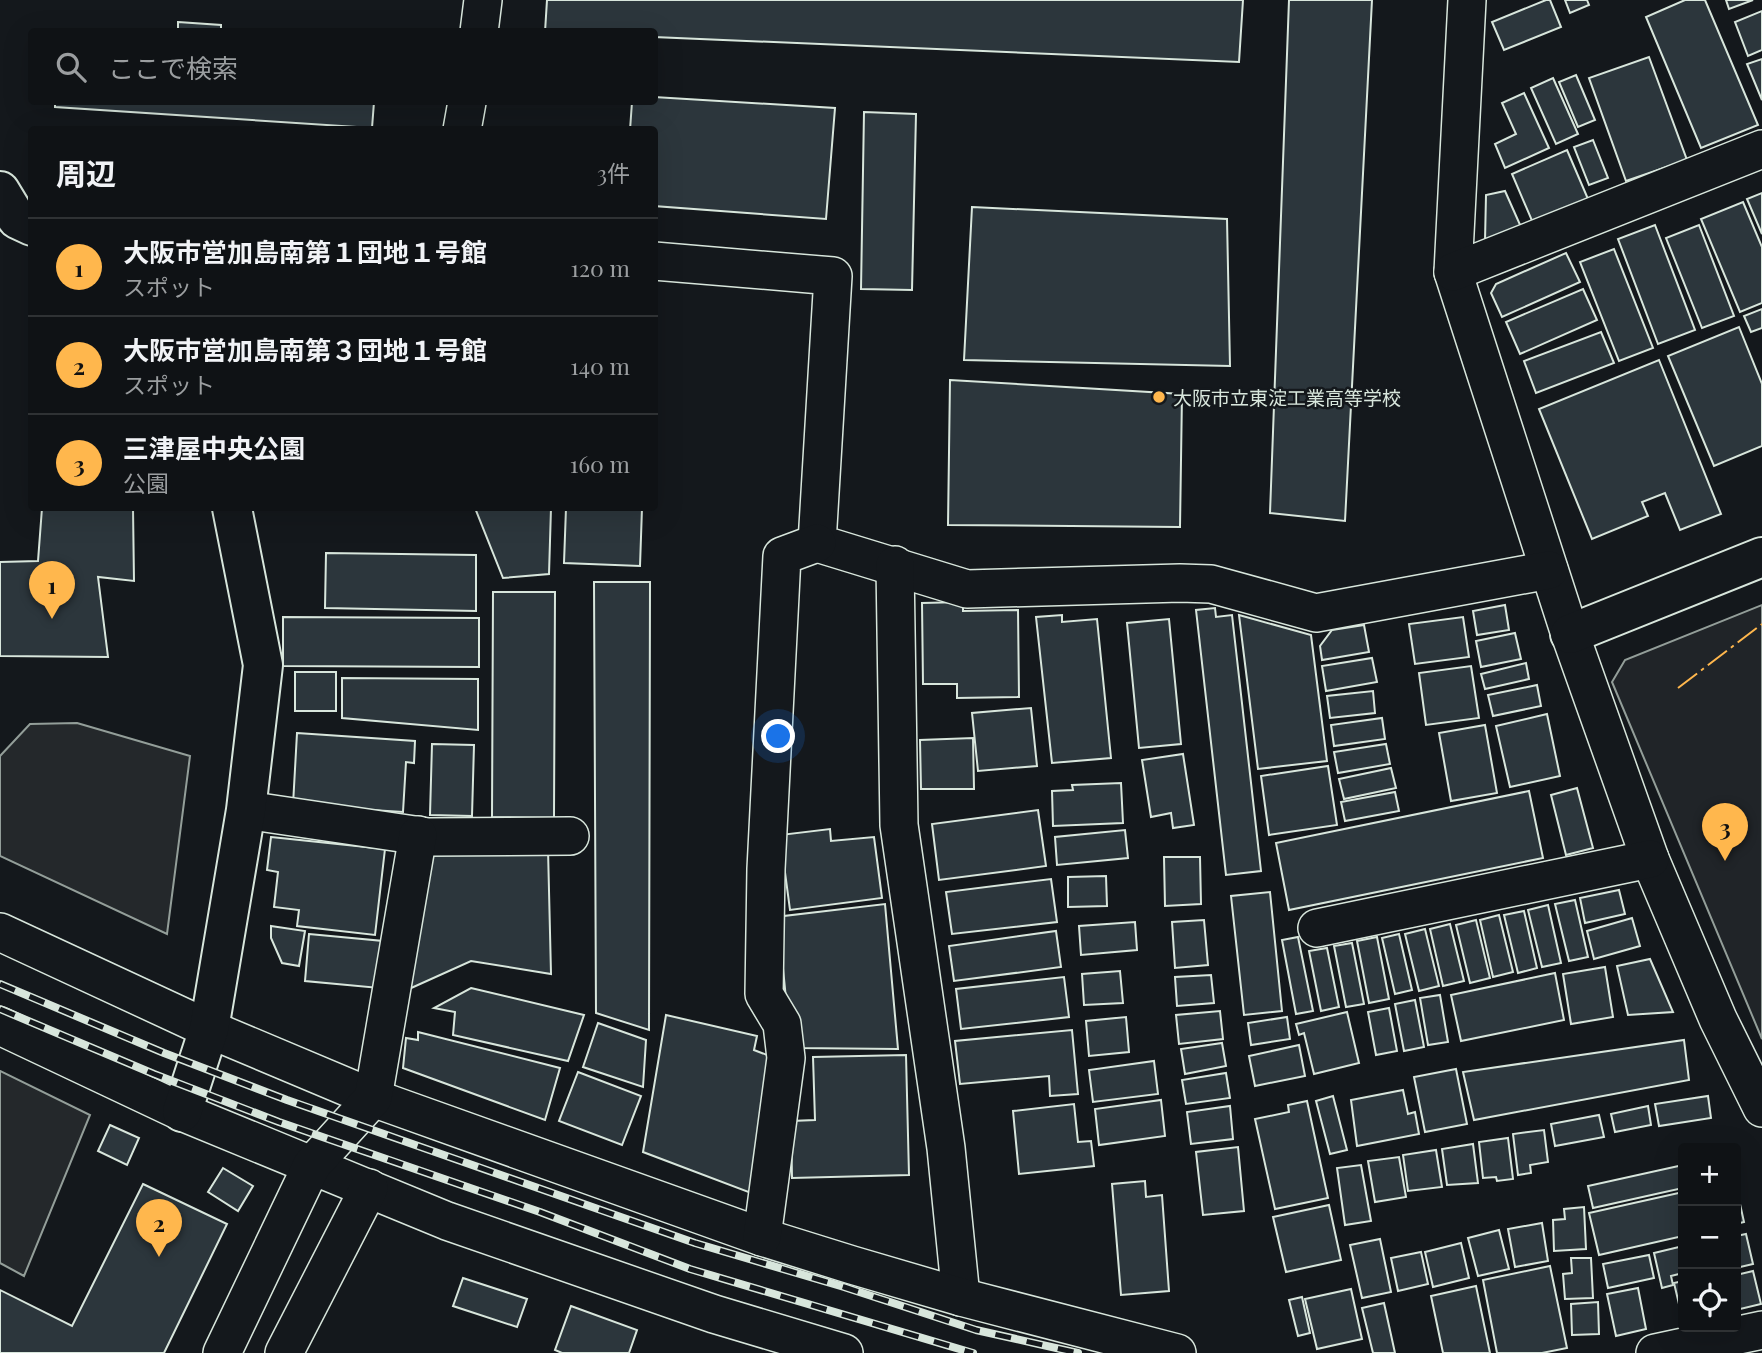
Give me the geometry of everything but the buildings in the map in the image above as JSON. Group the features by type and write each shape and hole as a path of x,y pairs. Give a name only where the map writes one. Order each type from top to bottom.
{"street":[{"path":"480,28 483,0"},
{"path":"1467,0 1453,272 1570,634 1650,859 1718,1019 1762,1108"},
{"path":"463,126 466,105"},
{"path":"1453,272 1762,149"},
{"path":"658,261 833,276 817,543"},
{"path":"182,1112 209,1029 246,810 263,665 233,511"},
{"path":"762,1237 786,1059 782,1024 764,994 766,869 782,556 817,543 967,589 1211,584 1316,613 1549,570"},
{"path":"1570,634 1762,557"},
{"path":"895,565 899,825 946,1147 961,1297"},
{"path":"246,810 418,835 570,836"},
{"path":"222,1353 312,1165 373,1098 418,835"},
{"path":"1317,928 1650,859"},
{"path":"0,932 209,1029 373,1098 762,1237 961,1297 1177,1353"},
{"path":"0,1026 182,1112 447,1221 701,1310 844,1353"},
{"path":"239,1320 287,1348 369,1188"},
{"path":"1656,1353 1762,1330"}],"shaded area":[{"path":"1762,605 1762,1039 1612,682 1625,660"},
{"path":"77,723 190,756 167,934 0,856 0,756 30,724"},
{"path":"0,1071 90,1115 24,1276 0,1263"}],"railway":[{"path":"0,984 164,1053 287,1100 695,1243 976,1330 1078,1353"},
{"path":"0,1009 154,1074 279,1122 540,1212 690,1269 973,1353"}],"power":[{"path":"1678,688 1762,624"}],"place":[{"name":"大阪市立東淀工業高等学校","path":"1159,397"},
{"name":"大阪市営加島南第１団地１号館","path":"52,619"},
{"name":"三津屋中央公園","path":"1725,861"},
{"name":"大阪市営加島南第３団地１号館","path":"159,1257"}]}
